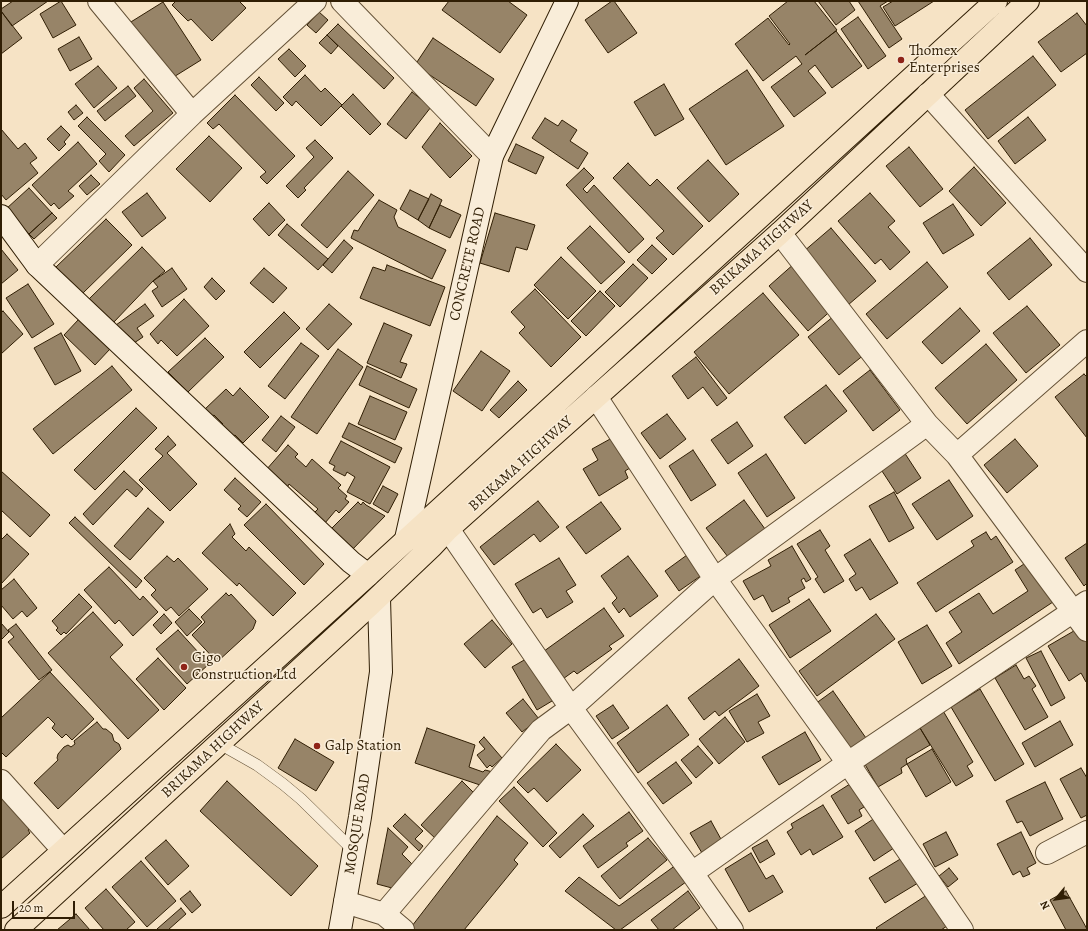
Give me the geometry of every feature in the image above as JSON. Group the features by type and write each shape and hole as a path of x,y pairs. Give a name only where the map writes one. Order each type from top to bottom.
{"highway":[{"name":"BRIKAMA HIGHWAY","path":"1,907 368,575 996,1"},
{"name":"BRIKAMA HIGHWAY","path":"16,930 378,598 448,529 780,232 1028,1"},
{"path":"220,709 236,728"}],"street":[{"path":"98,1 192,114"},
{"path":"37,265 192,114 315,1"},
{"path":"342,1 492,156"},
{"name":"CONCRETE ROAD","path":"406,539 492,156 567,1"},
{"path":"928,94 1087,271"},
{"path":"1,216 37,265 351,562 368,575"},
{"path":"780,232 927,424 958,455 1080,607 1087,630"},
{"path":"958,455 1087,341"},
{"path":"596,396 715,579 848,763 962,930"},
{"path":"384,914 541,730 572,708 715,579 927,424"},
{"path":"448,529 572,708 732,930"},
{"name":"MOSQUE ROAD","path":"340,930 354,851 381,672 378,598"},
{"path":"692,873 848,763 1080,607"},
{"path":"1,781 63,850"},
{"path":"1047,852 1087,832"},
{"path":"345,902 384,914 403,930"}],"lane":[{"path":"220,744 257,765 283,784 301,799 354,851"}],"building":[{"path":"13,1 48,1 12,26 1,9"},
{"path":"61,1 76,25 53,38 40,14"},
{"path":"176,1 239,1 246,8 212,41 191,19 188,21 172,5"},
{"path":"449,1 508,1 527,15 500,53 442,10"},
{"path":"614,1 637,33 608,53 585,20"},
{"path":"788,1 814,1 837,30 805,55 836,31 862,66 832,88 815,65 808,71 826,93 794,117 771,87 802,64 796,56 763,81 735,44 768,18 789,45 790,44 769,16"},
{"path":"818,1 849,1 855,10 836,25"},
{"path":"858,1 888,1 880,6 902,39 889,48"},
{"path":"893,1 934,1 895,26 883,7"},
{"path":"163,2 201,60 164,83 126,25"},
{"path":"1,11 22,38 1,54"},
{"path":"319,12 328,20 316,33 307,25"},
{"path":"1077,13 1087,26 1087,53 1061,72 1038,42"},
{"path":"858,17 886,56 868,69 841,29"},
{"path":"338,24 394,78 384,89 327,35"},
{"path":"327,35 338,46 331,54 319,43"},
{"path":"79,37 92,59 70,71 58,49"},
{"path":"433,38 494,79 476,106 415,65"},
{"path":"289,49 306,66 295,77 278,59"},
{"path":"1033,56 1056,85 988,139 965,110"},
{"path":"98,66 117,88 94,108 75,84"},
{"path":"747,70 784,126 726,165 689,109"},
{"path":"305,75 321,92 325,88 342,105 321,126 296,101 292,106 283,97"},
{"path":"259,77 284,103 276,111 251,85"},
{"path":"144,79 173,113 134,146 125,136 153,111 134,88"},
{"path":"664,84 684,119 655,136 634,102"},
{"path":"128,86 136,96 105,121 97,111"},
{"path":"412,92 431,107 406,139 387,124"},
{"path":"353,94 381,124 370,135 341,106"},
{"path":"235,95 295,156 267,184 260,177 266,172 219,124 213,129 207,123"},
{"path":"76,105 83,113 74,120 68,112"},
{"path":"87,117 125,155 109,172 99,161 106,154 78,126"},
{"path":"1028,117 1046,140 1015,164 998,141"},
{"path":"545,118 558,126 562,120 577,130 570,141 588,153 578,169 532,138"},
{"path":"440,123 472,156 450,178 422,147"},
{"path":"61,126 70,135 64,142 66,144 59,151 47,139"},
{"path":"1,129 18,149 25,143 37,158 30,163 38,173 6,200 1,194"},
{"path":"209,136 242,168 210,202 176,169"},
{"path":"315,140 333,158 304,188 306,190 298,198 286,186 314,157 306,148"},
{"path":"78,142 97,164 68,191 74,196 59,209 54,203 51,206 32,185"},
{"path":"516,144 544,157 536,174 508,161"},
{"path":"909,147 943,189 920,207 886,166"},
{"path":"708,160 739,194 709,222 677,188"},
{"path":"628,163 650,186 657,179 703,226 673,255 656,238 664,231 613,178"},
{"path":"974,167 1006,203 981,226 949,191"},
{"path":"584,168 594,178 583,189 587,193 594,185 644,239 629,253 566,185"},
{"path":"348,171 374,195 327,248 301,225"},
{"path":"91,175 100,184 87,195 79,186"},
{"path":"29,188 52,213 29,234 6,209"},
{"path":"410,190 429,199 418,220 400,209"},
{"path":"147,193 166,218 142,237 122,212"},
{"path":"870,193 895,221 888,227 910,252 890,270 881,259 875,264 838,221"},
{"path":"431,194 442,200 429,228 418,220"},
{"path":"379,200 397,210 394,217 398,227 446,250 432,279 351,238 354,230 358,231"},
{"path":"269,203 285,220 269,236 253,219"},
{"path":"953,204 974,235 943,254 923,223"},
{"path":"440,205 461,215 450,238 429,228"},
{"path":"52,213 57,218 34,239 29,234"},
{"path":"495,213 535,225 527,250 516,247 509,272 480,263"},
{"path":"106,219 132,245 82,294 56,267"},
{"path":"287,224 328,259 318,270 278,235"},
{"path":"590,226 625,262 601,284 567,248"},
{"path":"831,228 876,281 848,305 803,252"},
{"path":"1030,238 1052,265 1009,300 987,273"},
{"path":"344,240 353,248 332,273 323,265"},
{"path":"652,245 667,259 652,274 637,260"},
{"path":"142,247 165,271 153,281 113,323 89,299"},
{"path":"1,249 18,270 1,284"},
{"path":"561,257 596,291 568,319 534,285"},
{"path":"927,262 948,287 887,339 866,314"},
{"path":"795,263 835,307 808,331 769,286"},
{"path":"633,264 648,278 620,307 605,292"},
{"path":"387,265 445,287 430,326 360,298 373,267 385,271"},
{"path":"172,268 187,289 162,307 152,291 158,287 153,281"},
{"path":"264,268 287,288 273,303 250,283"},
{"path":"212,278 225,291 216,300 204,287"},
{"path":"28,284 54,324 32,338 6,298"},
{"path":"535,289 581,337 551,367 519,333 525,327 511,312"},
{"path":"600,291 615,306 586,336 571,321"},
{"path":"763,293 799,335 729,394 694,352"},
{"path":"184,299 209,326 177,356 161,340 158,344 150,334"},
{"path":"145,304 154,316 137,328 143,337 134,343 128,335 124,337 116,325"},
{"path":"329,304 352,324 328,350 306,329"},
{"path":"1027,306 1060,345 1026,373 993,333"},
{"path":"960,308 980,331 942,364 922,342"},
{"path":"3,311 23,334 1,354 1,313"},
{"path":"284,312 300,328 260,368 244,352"},
{"path":"834,316 865,354 839,375 808,337"},
{"path":"79,319 110,349 95,365 64,335"},
{"path":"384,323 412,335 400,362 407,364 401,378 367,363"},
{"path":"61,333 81,371 55,385 34,348"},
{"path":"205,338 224,357 188,392 168,372"},
{"path":"301,343 319,356 285,399 268,386"},
{"path":"986,344 1017,380 967,424 935,388"},
{"path":"338,349 363,367 317,434 291,417"},
{"path":"481,351 510,371 482,411 453,391"},
{"path":"696,357 727,398 717,406 703,387 688,399 672,376"},
{"path":"112,366 132,390 53,454 33,429"},
{"path":"367,366 417,389 409,408 359,385"},
{"path":"870,370 900,410 873,431 843,391"},
{"path":"1084,374 1087,377 1087,438 1055,397"},
{"path":"518,381 527,390 499,418 490,410"},
{"path":"826,385 847,411 805,444 784,417"},
{"path":"240,388 269,417 243,443 235,435 232,437 221,426 223,424 214,415 211,417 204,410 226,389 233,396"},
{"path":"370,396 407,412 395,440 358,424"},
{"path":"136,408 157,428 95,490 74,470"},
{"path":"667,414 686,439 660,459 641,433"},
{"path":"281,416 295,427 276,452 262,440"},
{"path":"737,422 753,446 728,464 711,440"},
{"path":"349,423 402,448 395,463 342,437"},
{"path":"168,436 176,445 167,453 197,484 170,511 139,480 163,456 155,449"},
{"path":"612,438 630,468 625,471 628,478 599,496 583,469 598,460 592,449"},
{"path":"1015,439 1038,466 1007,493 984,465"},
{"path":"341,441 390,467 370,504 347,492 355,477 347,472 345,476 333,470 335,466 329,463"},
{"path":"288,445 298,454 295,457 306,467 312,459 341,485 338,488 347,496 345,499 349,502 339,513 336,510 325,523 314,513 318,509 289,484 287,488 266,470"},
{"path":"693,450 716,485 691,501 669,466"},
{"path":"904,452 921,478 897,494 880,468"},
{"path":"766,454 795,498 767,517 738,473"},
{"path":"1,471 50,515 30,537 1,510"},
{"path":"124,471 143,489 136,497 127,489 93,525 83,514"},
{"path":"235,478 261,502 247,517 238,509 241,506 224,490"},
{"path":"949,480 973,516 937,540 912,504"},
{"path":"383,486 398,494 388,513 373,504"},
{"path":"894,492 914,528 889,542 869,506"},
{"path":"744,500 765,529 728,557 706,528"},
{"path":"538,501 559,527 540,542 534,534 494,565 480,547"},
{"path":"358,502 361,505 363,502 385,516 349,553 328,532"},
{"path":"601,502 621,529 586,554 566,527"},
{"path":"266,504 324,564 304,585 244,525"},
{"path":"148,508 164,522 130,560 114,546"},
{"path":"75,517 142,581 136,588 69,523"},
{"path":"230,524 235,534 232,537 246,551 249,547 296,593 273,616 239,583 237,586 202,553"},
{"path":"820,530 830,546 825,550 844,581 824,593 815,579 818,577 797,544"},
{"path":"986,532 991,540 996,536 1013,562 936,612 917,583 974,546 971,541"},
{"path":"7,534 29,554 1,584 1,540"},
{"path":"870,539 898,583 870,600 862,587 856,591 849,579 856,574 844,555"},
{"path":"1087,543 1087,583 1084,586 1065,558"},
{"path":"792,546 811,579 806,582 804,578 801,580 805,588 788,598 790,602 772,612 763,595 754,600 743,581 771,566 768,560"},
{"path":"687,555 702,575 679,591 665,571"},
{"path":"167,556 174,562 178,558 208,589 179,616 171,607 166,611 151,595 156,590 144,578"},
{"path":"628,556 658,596 630,617 624,608 619,613 612,603 617,598 601,576"},
{"path":"559,558 576,585 566,591 573,602 547,618 541,608 533,613 515,584"},
{"path":"1030,560 1056,600 959,664 946,643 962,632 949,612 979,593 993,614 1028,591 1015,570"},
{"path":"109,567 140,600 143,596 158,612 133,636 119,620 115,624 84,590"},
{"path":"14,579 37,608 27,617 22,611 13,619 1,605 1,590"},
{"path":"226,593 229,596 231,594 256,621 253,629 217,662 192,635 205,622 201,617"},
{"path":"79,594 92,607 66,634 64,632 61,635 56,630 58,628 52,621"},
{"path":"809,599 831,631 790,658 769,625"},
{"path":"604,608 624,636 609,646 612,649 577,674 574,671 560,681 540,654"},
{"path":"189,609 202,622 187,636 175,622"},
{"path":"93,612 123,645 110,657 159,710 128,739 48,653"},
{"path":"164,614 172,623 161,634 153,625"},
{"path":"876,614 895,639 817,696 799,671"},
{"path":"492,620 512,644 485,668 464,644"},
{"path":"1,623 9,632 1,640"},
{"path":"16,624 52,670 39,680 8,642 14,637 8,630"},
{"path":"927,625 952,666 922,684 898,642"},
{"path":"1079,628 1087,641 1087,682 1081,673 1069,681 1048,646"},
{"path":"178,630 209,664 187,684 156,649"},
{"path":"1041,651 1065,698 1051,706 1026,658"},
{"path":"533,655 557,698 537,710 512,667"},
{"path":"158,658 186,688 164,710 136,679"},
{"path":"739,659 759,686 719,716 715,711 704,720 688,698"},
{"path":"1016,665 1024,679 1029,676 1036,686 1032,689 1048,717 1025,730 995,678"},
{"path":"50,672 94,719 72,740 66,734 62,738 52,728 55,724 48,717 6,757 1,752 1,718"},
{"path":"980,689 1024,764 995,781 951,707"},
{"path":"833,691 866,738 848,750 815,704"},
{"path":"757,694 770,716 758,722 764,733 747,742 729,711"},
{"path":"523,699 539,719 522,732 506,713"},
{"path":"613,705 629,728 612,739 596,716"},
{"path":"667,705 689,735 638,773 617,743"},
{"path":"942,709 973,762 967,766 973,776 956,786 920,728 919,722"},
{"path":"725,717 745,742 719,764 699,739"},
{"path":"1060,721 1073,745 1035,767 1022,743"},
{"path":"97,722 103,729 106,729 112,734 114,741 119,744 121,749 58,809 34,783 58,760 58,754 64,747 68,745 71,747 75,744 74,741"},
{"path":"427,728 475,745 469,767 483,772 485,770 493,772 480,785 415,763"},
{"path":"920,728 930,745 906,759 907,764 901,768 902,773 878,787 863,761"},
{"path":"805,732 821,760 779,785 762,757"},
{"path":"484,737 502,758 492,767 490,765 487,768 477,755 485,749 479,742"},
{"path":"295,739 334,762 316,791 278,768"},
{"path":"556,744 581,770 547,802 534,788 528,793 517,782"},
{"path":"698,746 713,763 696,778 681,760"},
{"path":"932,749 951,782 926,797 907,764"},
{"path":"676,762 692,783 663,804 647,783"},
{"path":"1081,768 1087,778 1087,815 1081,818 1060,779"},
{"path":"227,781 318,866 291,896 200,811"},
{"path":"462,781 476,795 436,839 421,825"},
{"path":"1045,782 1063,819 1030,836 1022,821 1017,823 1006,801"},
{"path":"850,784 864,807 859,810 862,816 848,824 831,796"},
{"path":"514,787 557,833 543,847 499,801"},
{"path":"1,795 32,826 28,830 30,833 1,859"},
{"path":"823,805 843,837 813,855 810,849 801,855 787,832 793,828 791,824"},
{"path":"629,812 643,831 626,843 628,846 598,868 583,846"},
{"path":"405,814 423,831 415,839 423,846 419,851 393,826"},
{"path":"583,814 594,826 560,858 549,846"},
{"path":"497,816 528,843 514,860 518,864 464,930 413,930 412,926"},
{"path":"878,816 897,846 874,861 855,831"},
{"path":"711,821 722,841 702,853 690,833"},
{"path":"388,828 408,847 402,854 413,865 392,888 377,884"},
{"path":"946,832 958,855 935,867 923,844"},
{"path":"1021,832 1036,863 1027,868 1030,874 1023,877 1020,871 1013,875 997,844"},
{"path":"648,838 667,860 620,899 601,876"},
{"path":"166,840 189,866 168,885 145,858"},
{"path":"767,840 775,854 760,863 752,848"},
{"path":"751,853 766,879 773,875 783,892 749,912 725,869"},
{"path":"902,858 918,883 885,903 869,878"},
{"path":"141,861 176,901 147,927 112,887"},
{"path":"676,865 690,879 620,930 616,930 565,891 579,877 619,906"},
{"path":"949,868 958,879 948,887 939,876"},
{"path":"106,889 135,922 126,930 104,930 85,908"},
{"path":"190,891 201,905 192,913 180,899"},
{"path":"688,891 700,908 672,930 659,930 651,920"},
{"path":"1066,891 1087,930 1066,930 1050,900"},
{"path":"927,895 947,926 941,930 878,930 876,928"},
{"path":"181,908 186,914 168,930 157,929"},
{"path":"76,914 90,930 57,930"}],"place":[{"name":"Thomex Enterprises","path":"901,60"},
{"name":"Gigo Construction Ltd","path":"184,667"},
{"name":"Galp Station","path":"317,746"}]}
